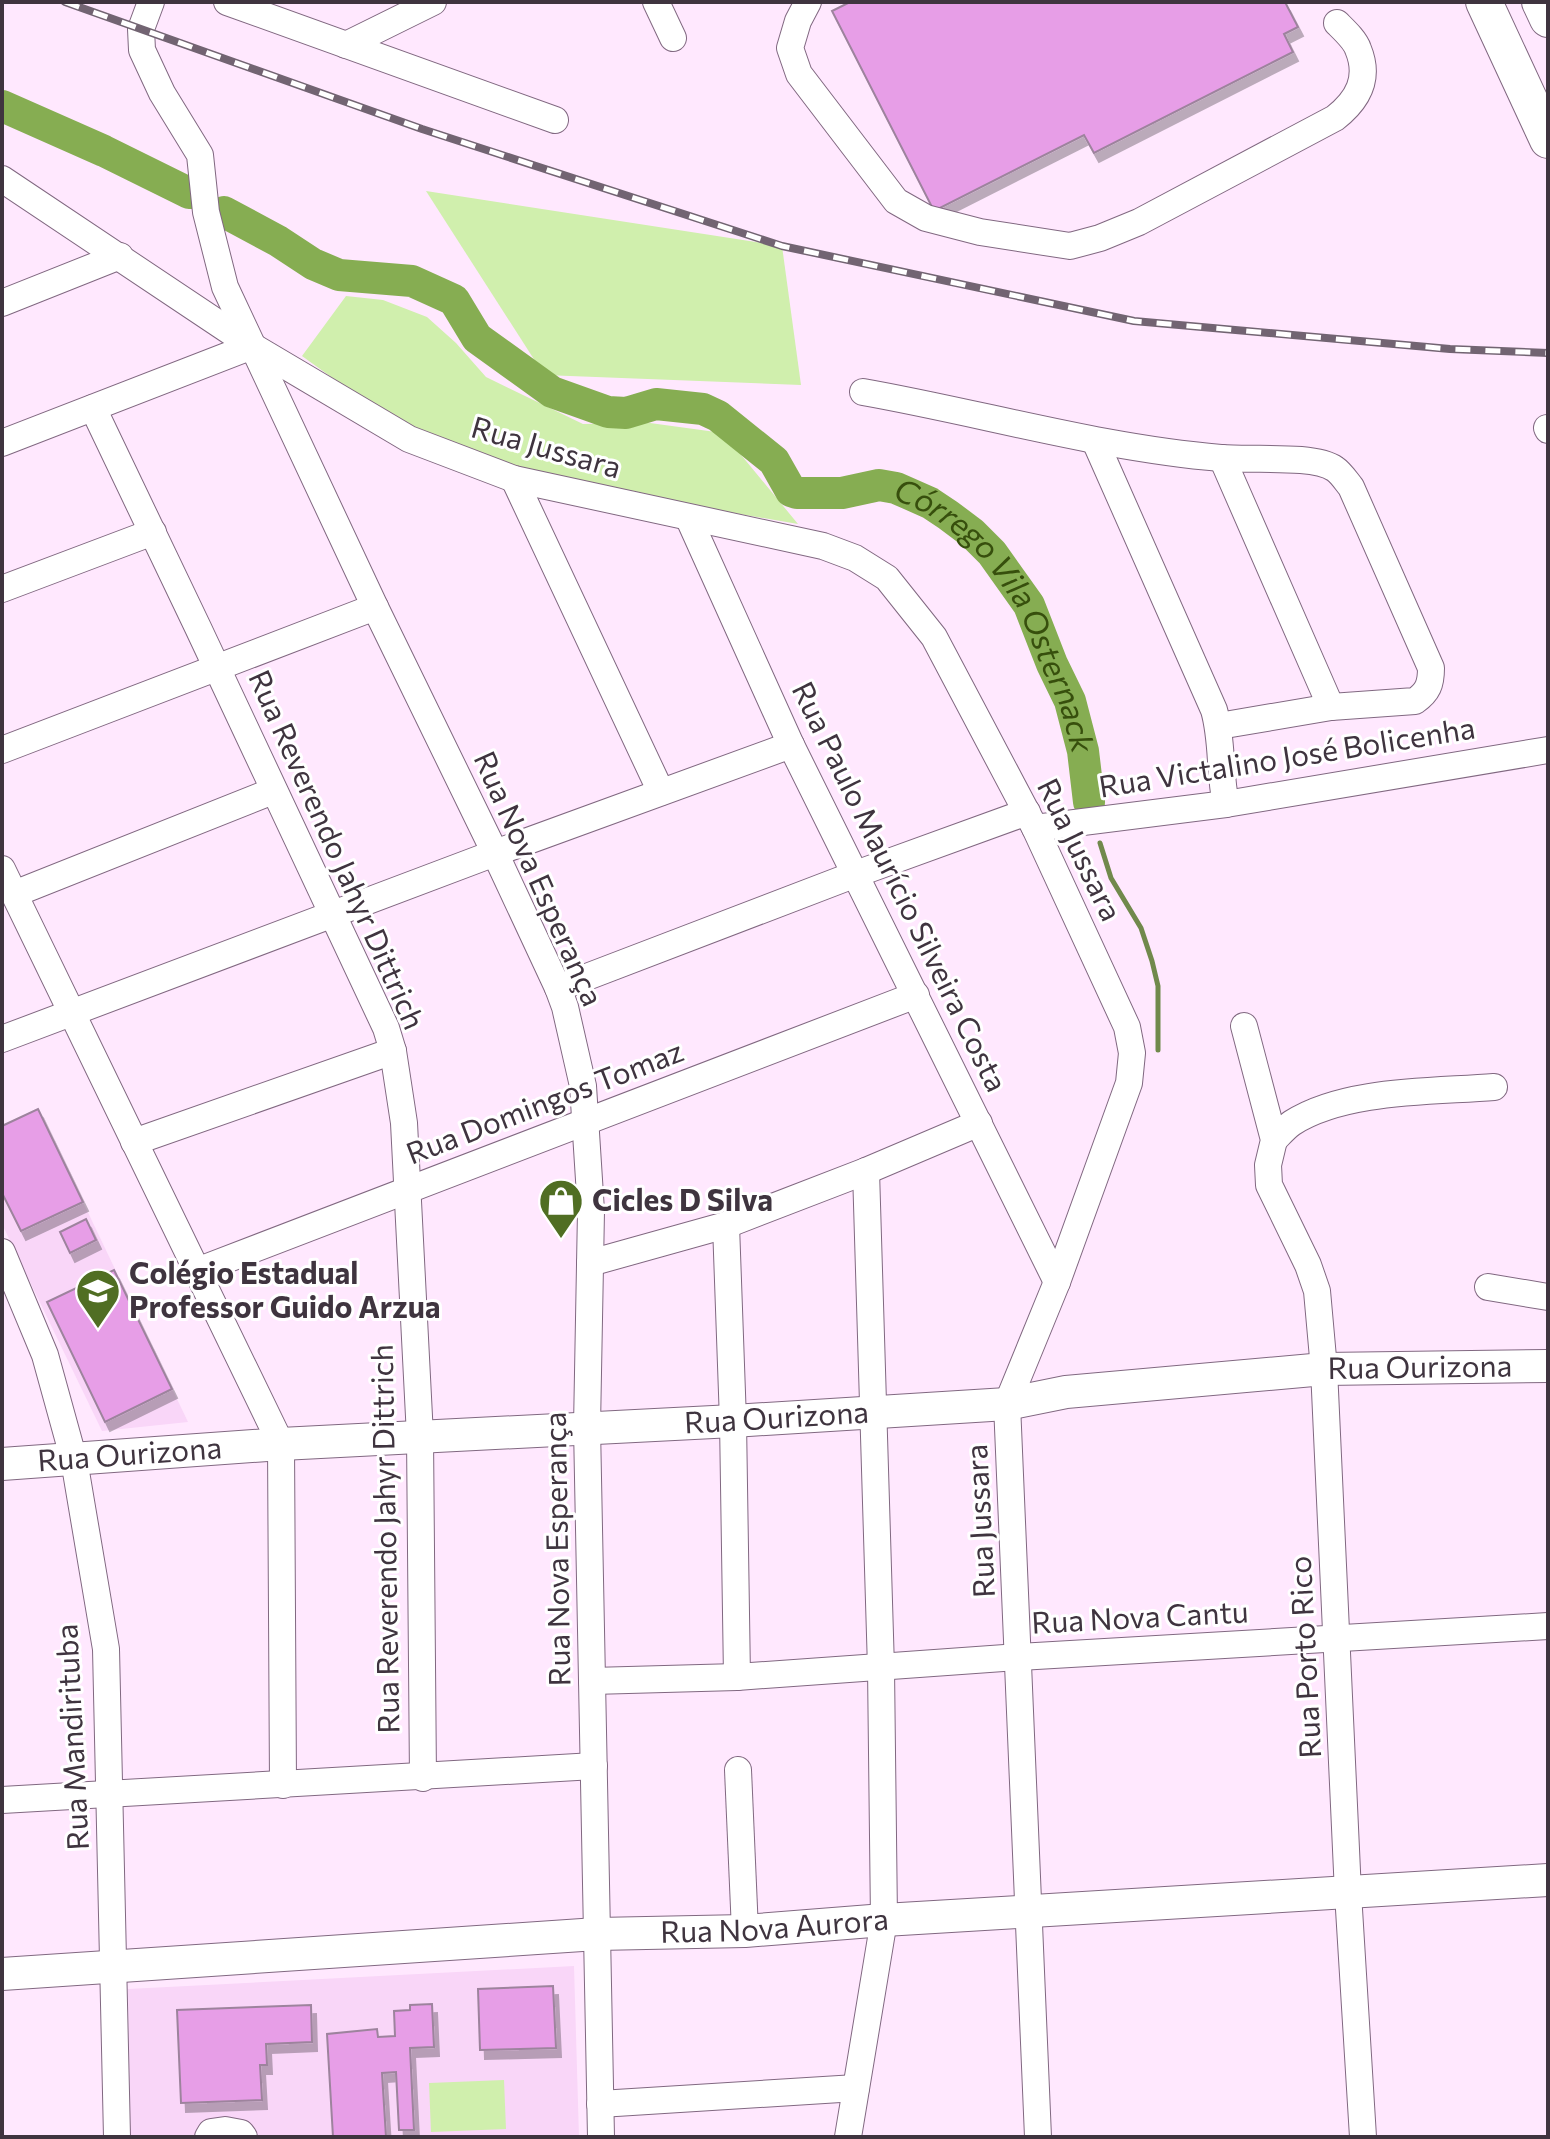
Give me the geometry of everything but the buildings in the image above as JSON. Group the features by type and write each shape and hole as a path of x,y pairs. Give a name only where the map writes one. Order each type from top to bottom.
{"highway":[{"path":"1484,2 1548,140"},
{"path":"1540,2 1548,19"}],"main road":[{"name":"Rua Ourizona","path":"2,1464 281,1444 1007,1404 1066,1392 1324,1369 1548,1366"},
{"name":"Rua Nova Aurora","path":"2,1974 597,1934 745,1931 1548,1880"}],"street":[{"name":"Rua Nova Esperança","path":"151,2 141,29 142,50 162,93 200,155 206,212 222,275 252,346 558,988 583,1086 591,1211 587,1427 601,2137"},
{"path":"227,2 555,120"},
{"path":"346,45 433,2"},
{"path":"656,2 673,38"},
{"path":"808,2 790,48 799,74 896,201 926,218 980,232 1070,246 1139,222 1335,118 1353,104 1363,78 1358,47 1337,23"},
{"name":"Rua Jussara","path":"2,179 252,346 409,439 514,479 823,546 855,558 887,578 934,637 1031,820 1127,1027 1132,1053 1129,1083 1057,1282 1007,1404 1038,2137"},
{"path":"2,303 120,256"},
{"path":"2,443 252,346"},
{"path":"863,392 939,405 1095,441 1222,458 1316,461 1335,469 1351,487 1431,668 1426,693 1415,701 1331,707 1219,726"},
{"name":"Rua Reverendo Jahyr Dittrich","path":"93,408 218,667 273,791 386,1028 393,1051 404,1123 420,1436 423,1778"},
{"path":"1095,441 1219,726 1221,783 1226,804"},
{"path":"1222,458 1331,707"},
{"path":"514,479 661,792"},
{"name":"Rua Paulo Maurício Silveira Costa","path":"689,519 791,745 1057,1282"},
{"path":"2,589 153,532"},
{"path":"2,750 375,607"},
{"path":"2,1039 791,745"},
{"name":"Rua Victalino José Bolicenha","path":"558,988 856,874 1031,820 1226,804 1548,750"},
{"path":"14,894 273,791"},
{"path":"2,869 281,1444 283,1785"},
{"name":"Rua Domingos Tomaz","path":"197,1271 916,995"},
{"path":"1244,1026 1274,1140"},
{"path":"134,1142 393,1051"},
{"path":"1274,1140 1291,1123 1334,1104 1366,1097 1494,1087"},
{"path":"590,1263 726,1225 979,1123"},
{"name":"Rua Porto Rico","path":"1274,1140 1268,1165 1269,1185 1308,1265 1317,1291 1324,1369 1348,1893 1363,2137"},
{"path":"848,2137 884,1920 881,1668 866,1171"},
{"path":"726,1225 737,1677"},
{"name":"Rua Mandirituba","path":"2,1252 10,1292 45,1355 74,1460 106,1649 117,2137"},
{"path":"1488,1287 1548,1297"},
{"name":"Rua Nova Cantu","path":"592,1681 737,1677 1548,1626"},
{"path":"2,1800 594,1766"},
{"path":"738,1770 745,1931"},
{"path":"600,2104 856,2088"},
{"path":"208,2137 211,2132 225,2130 241,2133 244,2137"}],"shaded area":[{"name":"Colégio Estadual Professor Guido Arzua","path":"38,1109 188,1422 102,1431 2,1224 2,1126"},
{"path":"574,1966 579,2137 130,2137 128,1989"}],"green space":[{"path":"426,191 782,246 801,385 544,375"},
{"path":"346,296 383,300 427,317 456,343 486,377 583,424 650,423 723,433 798,524 606,491 498,462 395,423 302,356"},
{"path":"504,2080 506,2129 431,2132 429,2083"}],"waterway":[{"name":"Córrego Vila Osternack","path":"2,106 189,193"},
{"name":"Córrego Vila Osternack","path":"224,212 313,264 339,275 412,281 454,300 477,338 552,392 608,412 626,413 656,404 703,409 718,416 774,461 791,491 842,493 879,485 896,488 948,515 992,553 1029,605 1070,701 1083,751 1089,802"},
{"name":"Córrego Vila Osternack","path":"1100,843 1111,878 1141,928 1152,961 1158,986 1158,1050"}],"railway":[{"path":"65,2 422,129 782,246 1134,321 1450,349 1548,353"}],"place":[{"name":"Cicles D Silva","path":"561,1240"},
{"name":"Colégio Estadual Professor Guido Arzua","path":"98,1330"}]}
